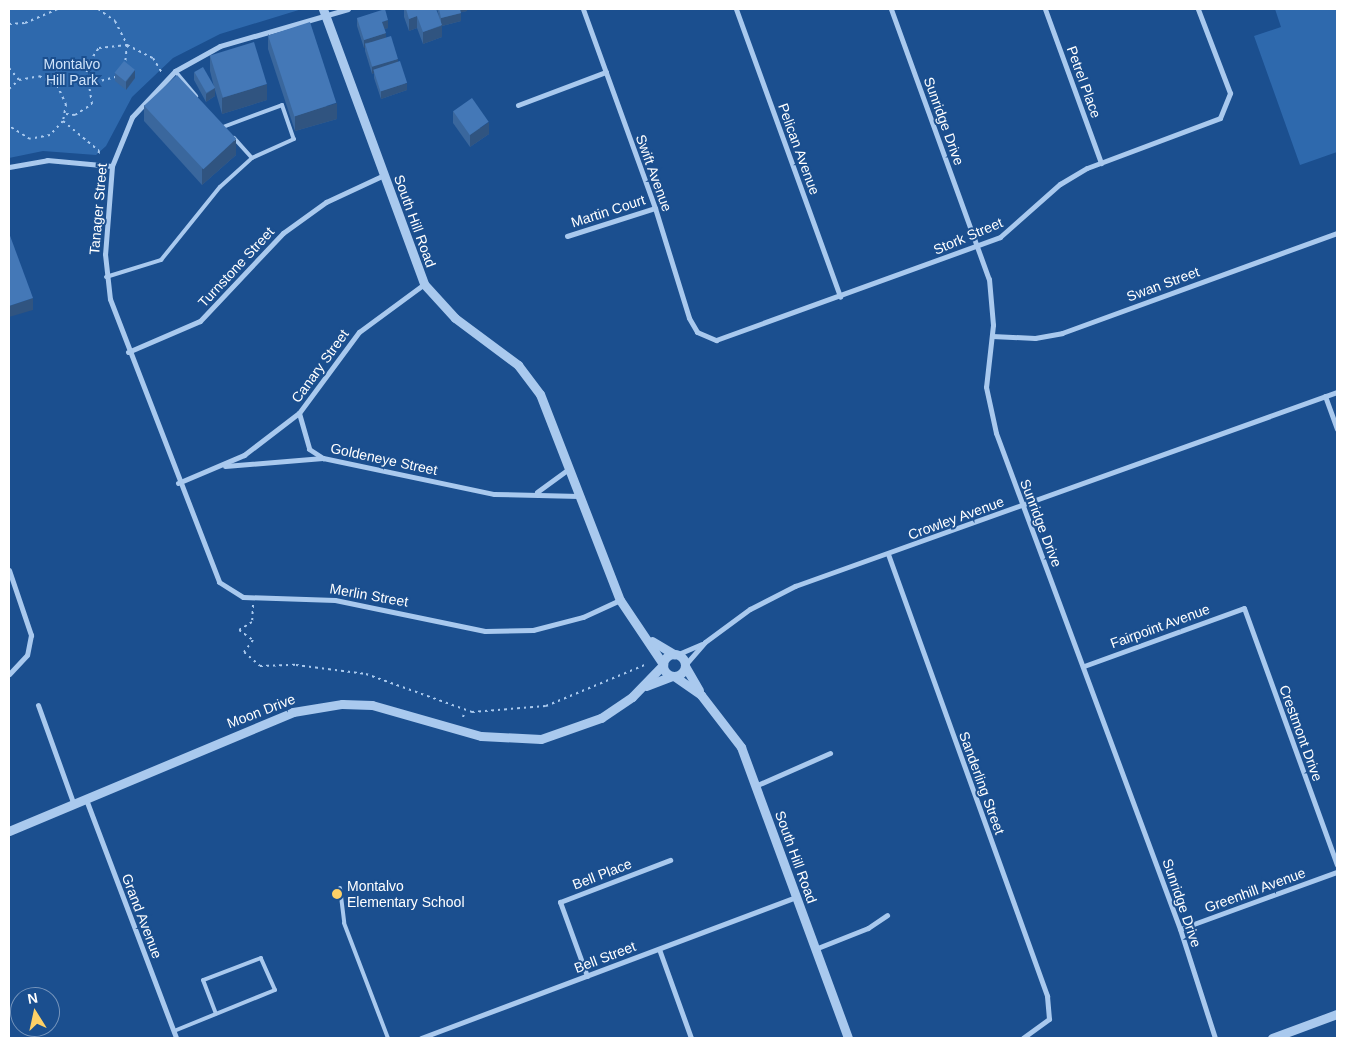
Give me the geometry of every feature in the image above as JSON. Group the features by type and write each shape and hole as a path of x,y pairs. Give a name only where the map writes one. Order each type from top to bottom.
{"street":[{"name":"Tanager Street","path":"178,483 128,352 106,277 112,166 132,116 166,77 174,71 220,46 325,12 348,9"},
{"name":"Swift Avenue","path":"582,9 655,208 688,318 697,332 710,339"},
{"name":"Pelican Avenue","path":"736,9 840,297"},
{"name":"Sunridge Drive","path":"891,9 977,246 992,294 992,336 986,373 988,405 1021,505 1084,666 1180,930 1215,1038"},
{"name":"Petrel Place","path":"1045,9 1101,163"},
{"name":"Stork Street","path":"710,339 734,337 977,246 1013,229 1060,184 1101,163 1220,118 1230,93 1198,9"},
{"name":"South Hill Road","path":"325,12 424,284 455,318 527,376 553,420 579,496 620,600 650,639 663,665 673,676 701,695"},
{"path":"518,106 606,72"},
{"path":"9,167 47,160 112,166"},
{"name":"Turnstone Street","path":"128,352 200,321 283,232 326,202 384,175"},
{"name":"Martin Court","path":"567,236 655,208"},
{"name":"Swan Street","path":"992,336 1035,338 1062,333 1337,233"},
{"name":"Canary Street","path":"178,483 225,466 300,413 359,332 424,284"},
{"name":"Crowley Avenue","path":"675,654 705,642 773,596 1337,392"},
{"path":"1325,396 1337,429"},
{"path":"300,413 300,427 309,449 322,458"},
{"name":"Goldeneye Street","path":"225,466 322,458 494,494 537,492 579,496"},
{"path":"537,492 570,468"},
{"name":"Merlin Street","path":"178,483 219,582 233,595 335,600 462,628 509,632 561,624 620,600"},
{"name":"Sanderling Street","path":"888,554 1047,996 1049,1019 1023,1038"},
{"path":"9,570 31,635 27,655 9,674"},
{"name":"Fairpoint Avenue","path":"1084,666 1244,608"},
{"name":"Crestmont Drive","path":"1244,608 1337,865"},
{"name":"South Hill Road","path":"650,639 675,654 685,666 701,695 732,730 756,786 848,1038"},
{"name":"Crowley Avenue","path":"685,666 705,642"},
{"name":"Moon Drive","path":"643,687 675,654"},
{"path":"673,676 685,666"},
{"name":"Moon Drive","path":"9,831 87,802 257,725 315,707 372,705 481,736 521,740 583,727 643,687 673,676"},
{"path":"38,705 75,806"},
{"path":"756,786 830,753"},
{"name":"Grand Avenue","path":"87,802 176,1038"},
{"name":"Bell Place","path":"587,976 560,902 670,860"},
{"name":"Greenhill Avenue","path":"1180,930 1337,872"},
{"name":"Bell Street","path":"422,1038 796,897"},
{"path":"814,949 868,928 887,915"},
{"path":"659,949 691,1038"},
{"path":"1272,1038 1337,1014"}],"lane":[{"path":"174,71 202,103"},
{"path":"106,277 162,260 220,187 252,158 294,139 282,105 223,127"},
{"path":"218,121 252,158"},
{"path":"340,888 344,923 388,1038"},
{"path":"174,1031 216,1014 275,990 261,958 203,980 216,1014"}],"path":[{"path":"9,24 25,23 58,9"},
{"path":"98,9 115,21 127,45 122,68"},
{"path":"66,114 89,109 89,84 86,67 90,56 110,43 127,45 152,58 166,77"},
{"path":"9,68 19,80"},
{"path":"89,84 113,81 120,73"},
{"path":"9,89 19,80 39,76 57,85 66,114 63,121 40,139 21,136 9,126"},
{"path":"63,121 99,150 98,164"},
{"path":"253,597 254,619 239,630 252,640 244,652 260,666 296,665 366,674 465,711 546,706 647,664"},
{"path":"463,717 465,711"}],"green space":[{"name":"Montalvo Hill Park","path":"9,9 302,9 220,34 173,58 132,97 106,146 96,155 43,151 9,158"},
{"path":"1275,9 1337,9 1337,152 1300,165 1254,36 1281,27"}],"building":[{"path":"385,9 388,20 382,22 386,33 364,40 357,18"},
{"path":"406,9 436,9 442,25 423,32 417,16 409,19"},
{"path":"439,9 460,9 461,13 441,18"},
{"path":"310,22 336,103 294,116 268,36"},
{"path":"391,36 398,59 372,67 365,44"},
{"path":"254,42 267,84 223,98 210,55"},
{"path":"124,61 135,70 125,81 115,73"},
{"path":"400,61 407,83 380,92 373,70"},
{"path":"203,67 215,88 206,93 194,72"},
{"path":"177,75 236,139 203,169 144,106"},
{"path":"472,98 489,122 470,135 453,111"},
{"path":"9,233 33,298 9,306"}],"place":[{"name":"Montalvo Elementary School","path":"337,894"}]}
